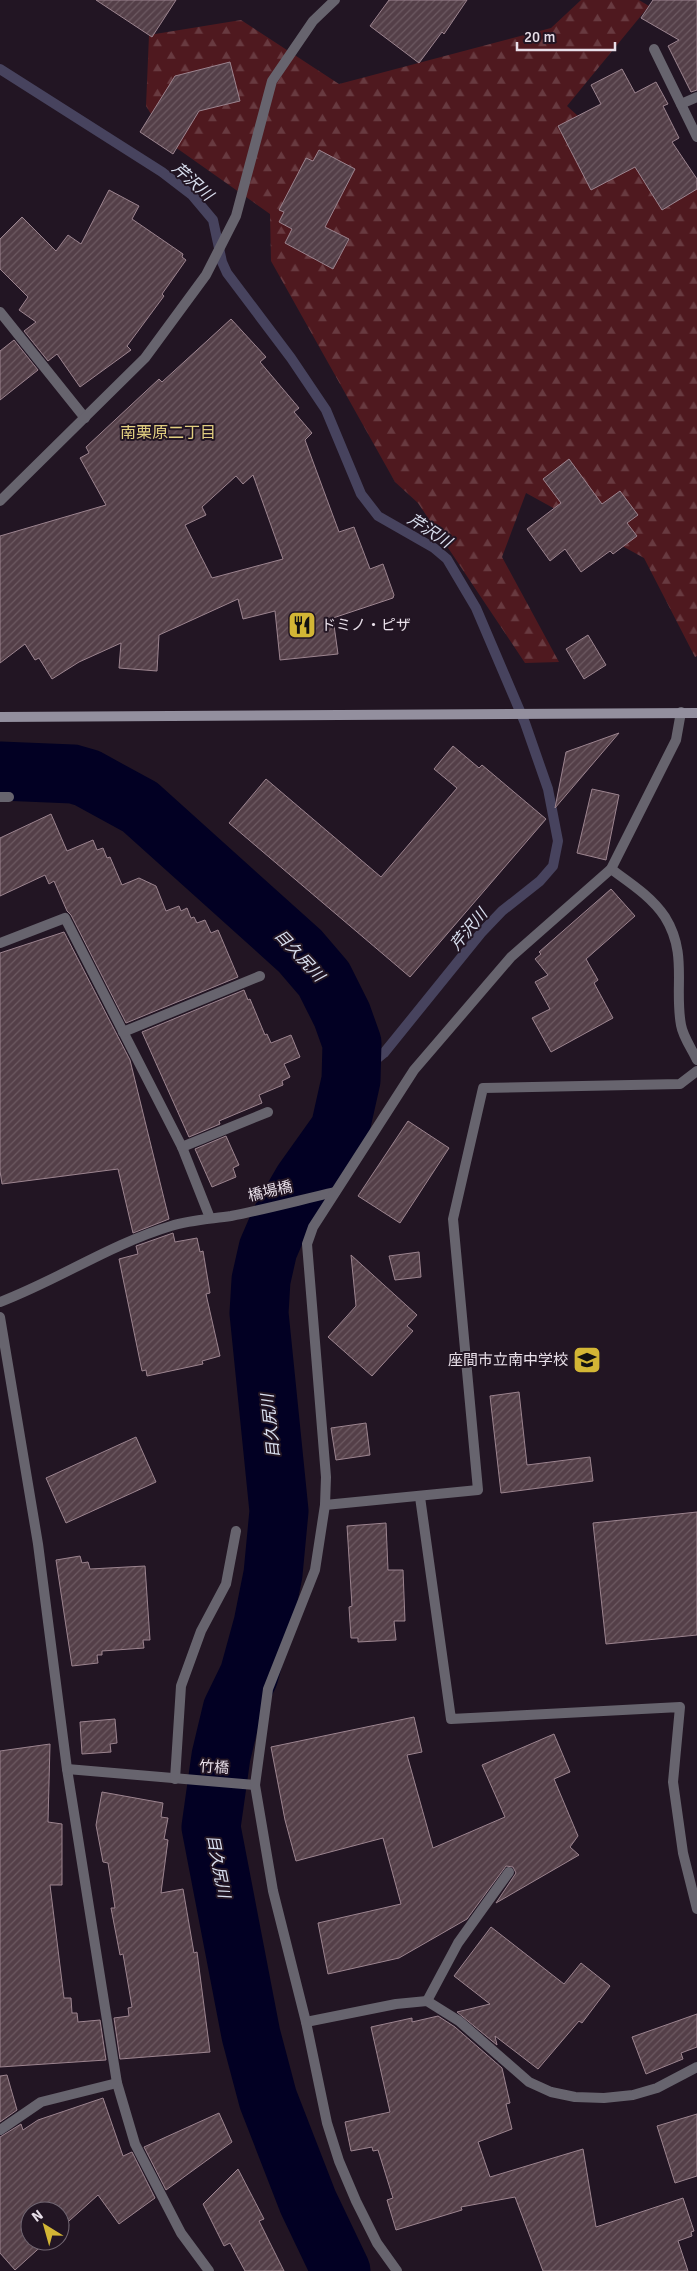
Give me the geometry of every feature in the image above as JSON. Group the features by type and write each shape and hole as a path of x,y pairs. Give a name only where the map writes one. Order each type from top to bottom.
{"street":[{"path":"0,501 145,358 206,275 236,216 272,81 313,21 335,0"},
{"path":"654,50 697,136"},
{"path":"681,104 697,97"},
{"path":"0,312 84,418"},
{"path":"0,717 538,712 697,713"},
{"path":"397,2271 377,2243 356,2201 339,2161 327,2122 306,2022 273,1891 251,1785 268,1689 315,1570 325,1504 326,1477 307,1244 312,1226 414,1070 510,957 611,869 676,740 681,712"},
{"path":"611,869 647,897 664,916 676,940 680,971 681,1026 697,1060"},
{"path":"0,943 65,918 182,1147 210,1218"},
{"path":"123,1032 260,976"},
{"path":"325,1504 420,1497 478,1490 453,1219 484,1088 680,1084 697,1071"},
{"path":"182,1147 268,1112"},
{"name":"橋場橋","path":"0,1302 27,1292 75,1267 141,1237 171,1226 230,1216 335,1192"},
{"path":"0,1317 38,1544 67,1769 117,2083 135,2144 181,2233 209,2271"},
{"path":"420,1497 451,1718 680,1707 673,1782 683,1853 697,1909"},
{"path":"177,1780 181,1686 201,1631 226,1584 236,1531"},
{"name":"竹橋","path":"67,1769 251,1785"},
{"path":"427,2001 458,1943 509,1872"},
{"path":"306,2022 396,2004 427,2001 459,2021 529,2082 551,2092 575,2097 604,2098 633,2095 657,2088 697,2067"},
{"path":"0,2130 41,2102 117,2083"}],"green space":[{"path":"581,0 639,0 649,6 567,106 643,175 697,187 697,656 695,657 644,558 526,493 502,557 559,662 525,663 418,503 395,482 271,261 270,214 168,142 146,106 149,35 241,20 339,84 551,28"}],"building":[{"path":"96,0 176,0 152,37"},
{"path":"389,0 467,0 444,34 442,32 419,63 370,26"},
{"path":"653,0 697,0 697,90 691,92 668,46 679,40 641,18"},
{"path":"230,62 240,101 199,111 173,154 140,132 175,76"},
{"path":"622,69 635,93 656,82 668,104 663,106 679,138 672,142 697,179 697,189 662,210 635,167 591,190 558,126 601,104 591,85"},
{"path":"319,150 355,169 325,227 349,239 333,269 285,243 292,229 279,222 284,212 279,210 306,158 313,161"},
{"path":"109,190 139,206 132,219 183,254 182,257 186,260 162,294 164,296 127,346 131,350 80,387 57,354 48,361 24,331 36,322 19,310 28,297 0,269 0,239 22,217 56,251 68,235 81,244"},
{"path":"231,319 266,357 260,362 299,408 294,412 312,433 305,440 339,532 354,527 370,569 383,564 394,595 393,598 333,618 338,654 280,660 275,611 243,619 238,599 159,635 157,671 119,668 121,643 79,662 52,679 39,658 35,660 25,644 0,663 0,536 106,505 80,458 89,453 86,447 159,379 162,382","holes":["253,475 283,559 212,578 185,525 206,515 202,507 236,476 243,484"]},
{"path":"14,340 38,370 0,400 0,351"},
{"path":"569,459 602,504 620,491 638,515 627,523 637,536 613,554 610,551 581,572 565,549 550,561 527,529 561,503 543,479"},
{"path":"588,635 606,665 584,679 566,649"},
{"path":"619,733 555,808 566,752"},
{"path":"453,746 479,768 482,765 546,819 410,977 229,823 266,779 381,877 457,788 434,769"},
{"path":"592,789 619,795 606,860 577,853"},
{"path":"51,814 67,851 93,840 97,850 103,848 107,858 110,857 122,885 139,878 156,886 166,911 179,906 181,911 187,908 191,918 194,917 197,923 205,920 211,933 218,930 238,977 126,1023 71,915 67,911 54,881 49,884 45,875 0,896 0,838"},
{"path":"611,889 635,916 586,959 598,980 594,983 613,1018 551,1052 532,1018 550,1009 535,982 548,975 535,959 541,954 539,952"},
{"path":"64,932 130,1060 169,1219 133,1233 118,1169 2,1184 0,1171 0,953"},
{"path":"244,990 248,1000 250,999 265,1035 267,1034 271,1043 291,1035 300,1057 284,1064 290,1077 282,1081 283,1085 259,1095 262,1103 219,1121 220,1124 189,1137 142,1032"},
{"path":"408,1121 449,1148 400,1223 358,1196"},
{"path":"226,1136 239,1165 233,1168 236,1177 212,1187 195,1149"},
{"path":"173,1233 175,1242 197,1238 200,1252 203,1251 210,1293 206,1294 220,1356 202,1361 203,1364 147,1376 146,1370 142,1371 119,1259 138,1254 136,1246"},
{"path":"419,1252 421,1277 395,1280 389,1256"},
{"path":"351,1255 417,1315 407,1326 413,1331 372,1376 328,1337 356,1306"},
{"path":"519,1392 527,1465 590,1457 593,1481 501,1493 490,1396"},
{"path":"366,1423 370,1455 336,1460 331,1428"},
{"path":"136,1437 156,1482 66,1523 46,1478"},
{"path":"697,1512 697,1635 606,1644 593,1523"},
{"path":"386,1523 388,1570 403,1570 405,1621 394,1621 396,1640 358,1642 358,1638 351,1638 349,1607 352,1606 347,1526"},
{"path":"80,1556 82,1563 88,1562 90,1569 145,1566 150,1640 143,1640 144,1648 102,1651 102,1655 97,1655 98,1663 72,1666 56,1560"},
{"path":"414,1717 422,1752 407,1755 433,1848 505,1817 482,1765 554,1734 570,1772 554,1779 578,1836 570,1847 579,1855 496,1903 516,1873 513,1867 506,1866 467,1919 399,1958 328,1974 318,1923 401,1904 383,1838 296,1861 285,1820 271,1747"},
{"path":"115,1719 117,1743 110,1744 111,1752 82,1754 80,1722"},
{"path":"50,1744 48,1822 62,1824 62,1885 50,1885 64,1998 71,1998 72,2013 77,2013 78,2022 100,2020 106,2060 0,2067 0,1751"},
{"path":"102,1792 163,1803 161,1817 168,1818 164,1839 168,1840 161,1893 183,1889 194,1953 197,1952 210,2052 120,2059 114,2018 129,2016 128,2008 132,2007 123,1954 120,1955 111,1908 115,1908 108,1863 103,1862 96,1825"},
{"path":"491,1927 564,1984 581,1963 610,1986 582,2023 579,2021 538,2069 495,2036 497,2045 457,2012 490,2004 454,1976"},
{"path":"697,2014 697,2047 681,2053 683,2059 646,2074 632,2037"},
{"path":"438,2016 455,2027 502,2068 510,2103 506,2104 512,2129 478,2142 490,2177 583,2149 596,2227 683,2198 694,2231 691,2232 692,2236 678,2241 688,2271 543,2271 515,2197 461,2207 462,2210 396,2230 387,2200 393,2198 378,2150 373,2151 372,2147 351,2151 345,2122 390,2112 371,2027 412,2018 412,2022"},
{"path":"7,2075 17,2110 0,2122 0,2076"},
{"path":"103,2098 123,2156 132,2152 155,2198 119,2224 98,2195 70,2220 70,2201 20,2201 20,2251 36,2251 15,2270 0,2253 0,2137 21,2124 23,2130 38,2120"},
{"path":"219,2113 232,2142 166,2190 144,2147"},
{"path":"697,2114 697,2176 675,2183 657,2126"},
{"path":"238,2169 264,2219 259,2221 284,2271 245,2271 230,2243 224,2246 203,2204"}],"waterway":[{"name":"芹沢川","path":"0,69 162,172 192,195 213,220 222,262 227,273 291,358 326,410 361,494 378,516 434,548 447,559 476,608 525,723 548,789 558,841 553,866 540,881 502,911 481,933 384,1053 351,1080"},
{"name":"目久尻川","path":"0,771 73,774 87,778 140,807 300,951 324,979 342,1015 352,1043 351,1080 340,1129 303,1181 281,1219 268,1249 261,1280 259,1313 279,1511 273,1574 263,1624 249,1675 232,1710 221,1756 211,1827 251,2035 268,2099 308,2202 341,2271"}],"place":[{"name":"ドミノ・ピザ","path":"302,625"},
{"name":"座間市立南中学校","path":"587,1360"}],"district":[{"name":"南栗原二丁目","path":"168,432"}]}
